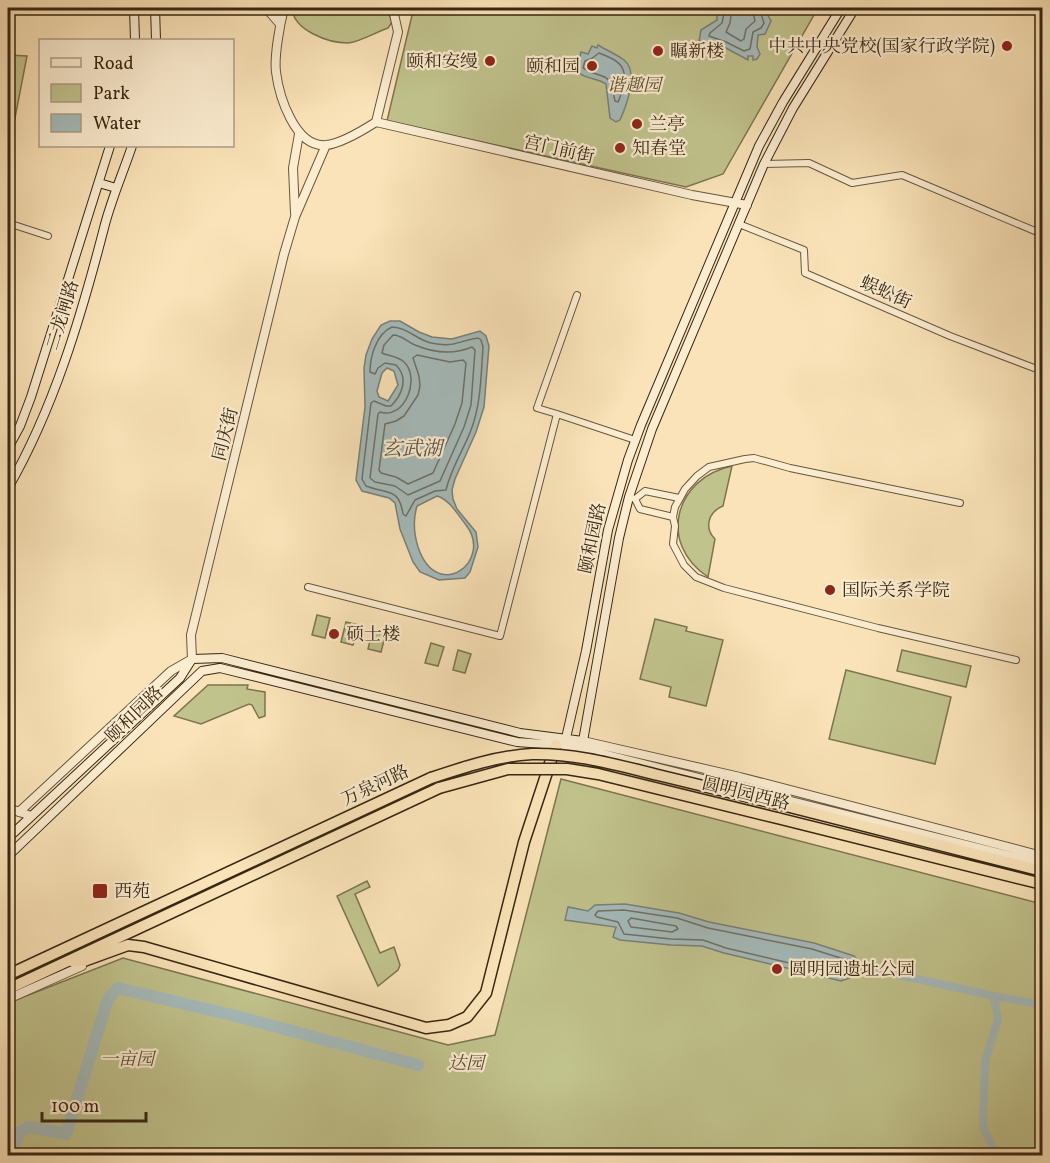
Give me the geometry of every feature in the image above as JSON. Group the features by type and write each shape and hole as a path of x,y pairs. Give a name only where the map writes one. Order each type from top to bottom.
{"highway":[{"path":"71,961 84,961 128,945 144,947 426,1028 449,1025 467,1017 486,993 524,842 561,742"},
{"name":"万泉河路","path":"8,975 431,778 483,761 532,754 568,755 602,761 782,805"},
{"name":"圆明园西路","path":"440,788 508,769 567,769 598,774 1042,884"},
{"name":"万泉河路","path":"8,989 440,788"},
{"name":"圆明园西路","path":"782,805 1042,871"}],"main road":[{"path":"134,8 135,39"},
{"path":"155,8 156,39"},
{"name":"颐和园路","path":"561,742 586,651 608,530 635,440 759,146 777,112 841,8"},
{"name":"颐和园路","path":"583,741 612,572 652,429 764,164 793,108 855,8"},
{"name":"二龙闸路","path":"8,448 20,426 31,397 111,147"},
{"name":"二龙闸路","path":"8,488 30,448 59,377 116,188 132,147"},
{"path":"99,183 116,188"},
{"path":"192,659 222,658 561,742"},
{"name":"颐和园路","path":"8,838 180,678 192,659"},
{"path":"202,671 220,668 518,742 583,741"},
{"name":"颐和园路","path":"8,856 202,671"}],"street":[{"path":"266,8 280,24"},
{"path":"284,8 275,70 287,112 299,134 312,142 326,145 361,132 376,122 398,32 394,14 389,8"},
{"name":"宫门前街","path":"376,122 692,195 747,205"},
{"path":"295,217 293,168 299,134"},
{"path":"295,217 326,145"},
{"path":"764,164 809,163 852,183 902,175 1042,234"},
{"name":"同庆街","path":"192,659 191,635 295,217"},
{"path":"8,224 48,236"},
{"name":"蜈蚣街","path":"739,224 804,250 805,273 950,336 1042,371"},
{"path":"577,295 537,408 635,440"},
{"path":"308,587 500,636 557,414"},
{"path":"960,503 790,468 754,458 721,463 709,467 696,476 679,498 673,516 675,526 673,544 684,565 696,577 724,588 878,628 1016,660"},
{"path":"673,516 640,509 632,498 645,491 679,498"},
{"path":"192,659 202,671"},
{"name":"颐和园路","path":"19,812 171,671 192,659"},
{"name":"圆明园西路","path":"583,741 718,772 1042,856"},
{"name":"圆明园西路","path":"561,742 1042,864"},
{"path":"8,808 31,816"},
{"path":"8,999 82,966"}],"green space":[{"path":"292,8 383,8 388,12 392,22 388,28 363,39 348,43 331,41 305,29 298,23"},
{"name":"颐和园","path":"401,8 818,8 723,174 686,187 387,121 413,11"},
{"path":"8,55 27,56 14,123 8,137"},
{"path":"732,466 723,506 714,512 709,521 710,530 715,539 708,577 692,563 682,547 678,530 680,513 686,497 697,484 713,473"},
{"path":"317,615 330,618 325,638 312,635"},
{"path":"655,619 687,627 686,631 723,640 706,706 669,697 671,687 640,679"},
{"path":"346,622 359,625 353,645 341,642"},
{"path":"373,629 386,633 381,652 368,649"},
{"path":"431,643 444,647 438,666 425,663"},
{"path":"458,650 471,654 465,673 453,670"},
{"path":"902,650 971,666 966,687 897,671"},
{"path":"846,670 951,697 935,764 829,739"},
{"path":"208,685 248,685 247,689 265,692 265,716 259,718 252,705 249,704 201,724 174,716"},
{"name":"圆明园遗址公园","path":"561,779 1042,904 1042,1155 8,1156 8,1003 123,958 448,1045 495,1035"},
{"path":"367,881 370,887 355,894 380,953 394,947 400,965 398,970 378,986 337,896"}],"water":[{"path":"725,8 764,8 771,21 765,34 758,35 757,47 760,54 757,59 753,60 753,56 748,56 748,60 724,47 699,41 701,30 717,20 717,11"},
{"path":"598,45 624,60 631,72 628,97 620,120 616,122 610,118 606,84 583,75 577,70 581,52 588,54 592,46 597,48"},
{"name":"玄武湖","path":"390,321 400,321 432,337 452,339 480,331 486,336 489,346 484,407 452,490 457,509 476,532 478,547 470,572 465,578 439,580 420,572 413,562 400,529 395,503 389,498 362,491 356,480 365,407 366,355 381,325","holes":["387,368 394,371 398,385 388,401 379,397 377,391 382,373","437,496 453,508 473,539 473,552 468,563 460,571 449,575 437,573 427,564 418,547 416,537 417,506"]},
{"path":"625,904 679,913 709,922 814,943 854,956 863,967 857,975 841,981 702,946 620,940 613,937 616,927 565,920 568,907 588,911 595,905"}],"waterway":[{"path":"863,967 994,996"},
{"path":"8,1144 14,1145 21,1131 29,1127 66,1134 108,999 118,988 236,1016 418,1065"},
{"path":"997,1156 983,1127 985,1062 998,1019 994,996 1042,1005"}],"place":[{"name":"中共中央党校(国家行政学院)","path":"1007,46"},
{"name":"瞩新楼","path":"658,51"},
{"name":"颐和安缦","path":"490,61"},
{"name":"颐和园","path":"592,66"},
{"name":"兰亭","path":"637,124"},
{"name":"知春堂","path":"620,148"},
{"name":"国际关系学院","path":"830,590"},
{"name":"硕士楼","path":"334,634"},
{"name":"西苑","path":"100,891"},
{"name":"圆明园遗址公园","path":"777,969"}],"park label":[{"name":"谐趣园","path":"634,85"},
{"name":"一亩园","path":"127,1059"},
{"name":"达园","path":"466,1063"}]}
